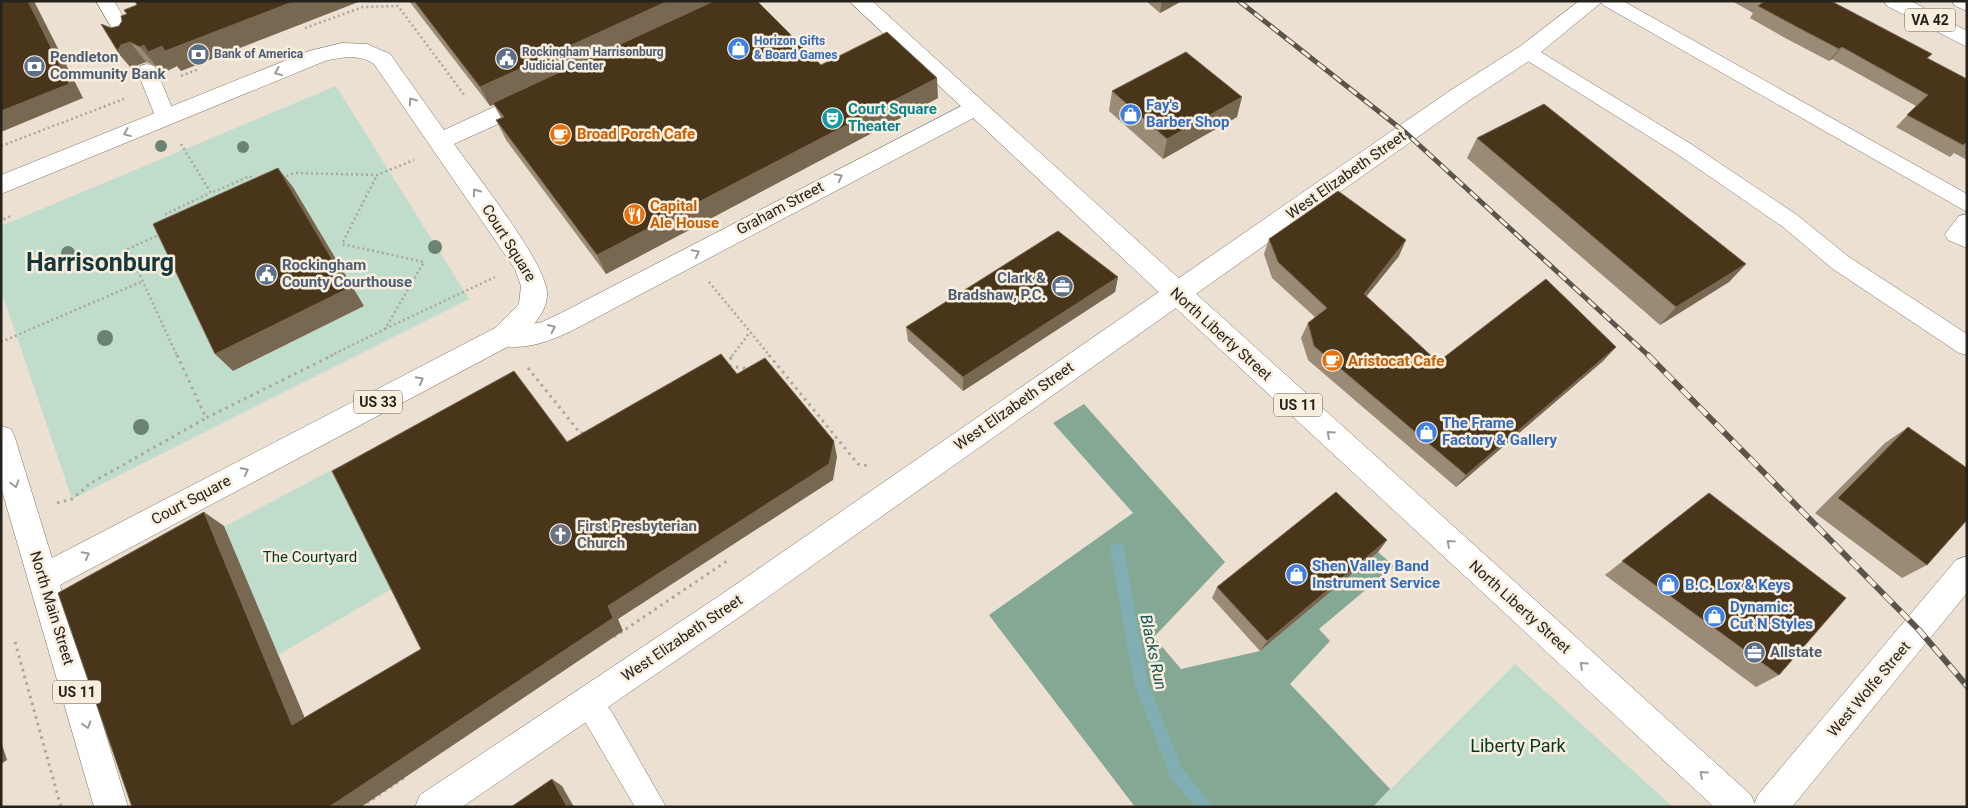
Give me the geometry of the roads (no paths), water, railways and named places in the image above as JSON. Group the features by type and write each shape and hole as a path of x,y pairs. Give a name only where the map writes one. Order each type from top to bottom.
{"main road":[{"name":"North Liberty Street","path":"859,1 1176,294 1739,807"},
{"name":"West Elizabeth Street","path":"432,807 730,606 1459,96 1527,52 1593,1"},
{"name":"VA 42","path":"1894,1 1967,40"},
{"name":"VA 42","path":"1962,1 1967,4"},
{"name":"Court Square","path":"1,185 317,56 352,50 371,53 382,59 440,141 524,263 531,274 536,291 526,315 504,336 43,578"},
{"path":"440,141 555,88"},
{"name":"Graham Street","path":"504,336 543,332 570,320 973,108"},
{"name":"North Main Street","path":"1,438 111,807"},
{"name":"West Wolfe Street","path":"1770,807 1967,570"}],"lane":[{"path":"105,1 128,40"},
{"path":"1609,1 1967,204"},
{"path":"1527,52 1684,149 1790,222 1841,264 1967,346"},
{"path":"147,71 166,118"},
{"path":"1967,222 1956,234 1967,240"},
{"path":"587,701 603,724 651,807"}],"waterway":[{"name":"Blacks Run","path":"1117,549 1141,683 1175,771 1205,807"}],"railway":[{"path":"1239,1 1406,133 1649,356"},
{"path":"1649,356 1919,630 1967,686"}],"place":[{"name":"Horizon Gifts & Board Games","path":"738,48"},
{"name":"Bank of America","path":"198,54"},
{"name":"Rockingham Harrisonburg Judicial Center","path":"506,59"},
{"name":"Pendleton Community Bank","path":"34,66"},
{"name":"Fay's Barber Shop","path":"1130,114"},
{"name":"Court Square Theater","path":"832,118"},
{"name":"Broad Porch Cafe","path":"561,134"},
{"name":"Capital Ale House","path":"634,215"},
{"name":"Rockingham County Courthouse","path":"266,274"},
{"name":"Clark & Bradshaw, P.C.","path":"1062,287"},
{"name":"Aristocat Cafe","path":"1332,361"},
{"name":"The Frame Factory & Gallery","path":"1426,432"},
{"name":"First Presbyterian Church","path":"561,535"},
{"name":"Shen Valley Band Instrument Service","path":"1296,575"},
{"name":"B.C. Lox & Keys","path":"1669,585"},
{"name":"Dynamic: Cut N Styles","path":"1714,616"},
{"name":"Allstate","path":"1754,652"}],"district":[{"name":"Harrisonburg","path":"100,262"}],"park label":[{"name":"The Courtyard","path":"310,557"},
{"name":"Liberty Park","path":"1518,746"}]}
